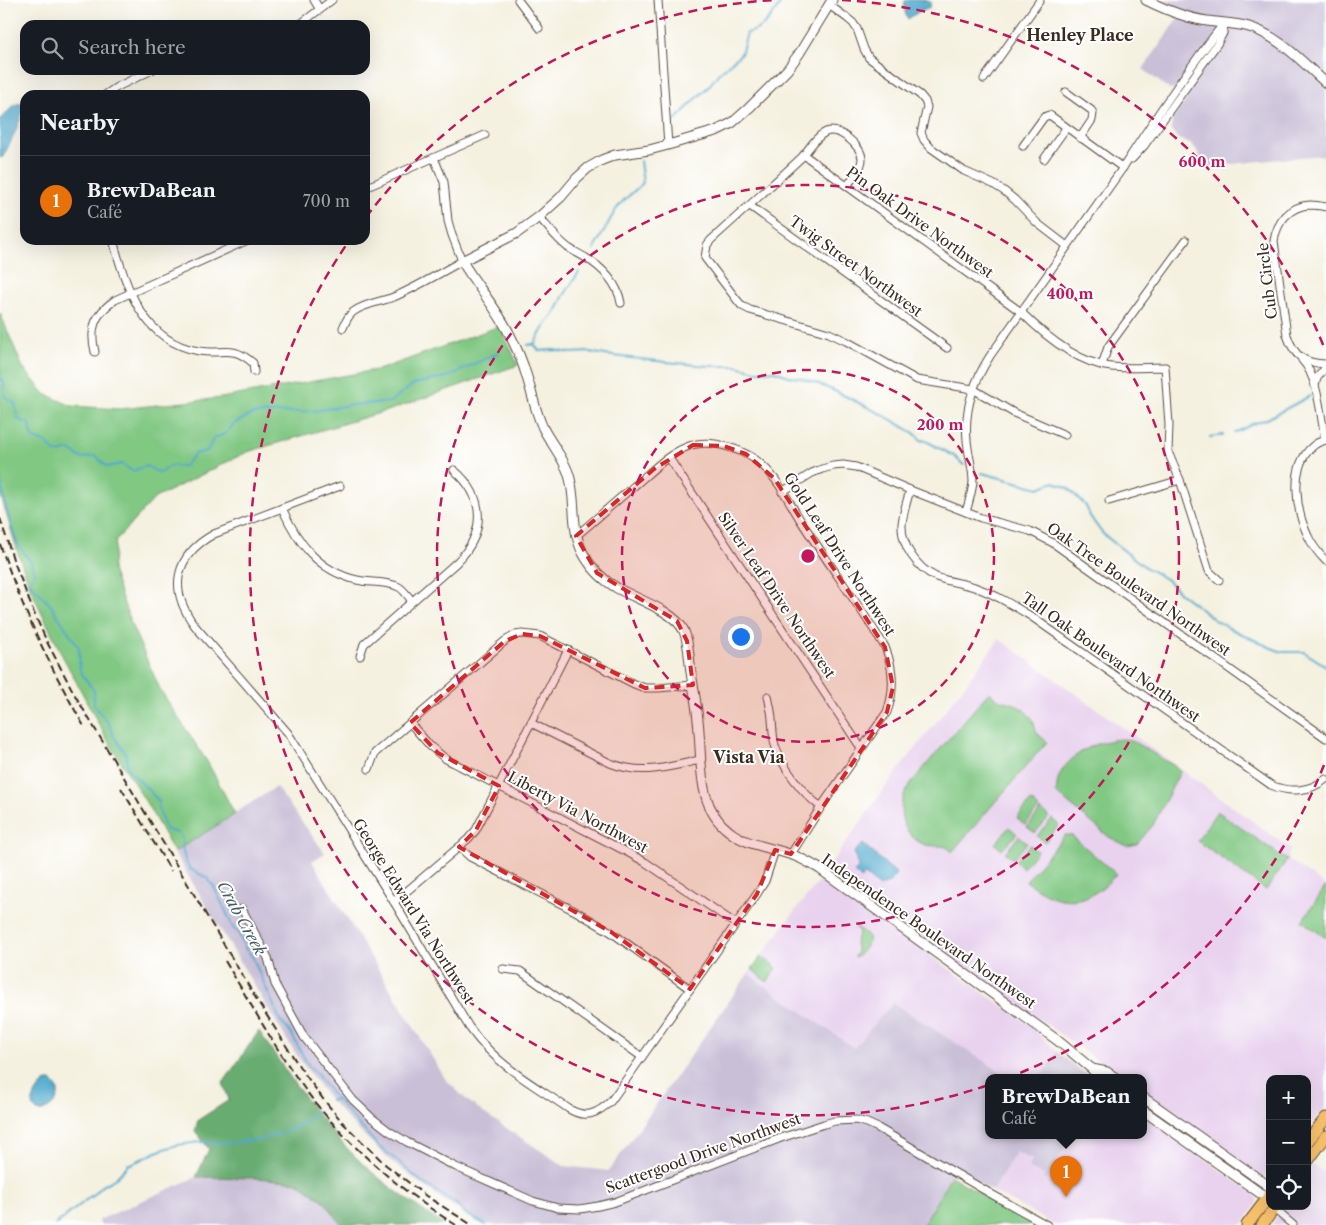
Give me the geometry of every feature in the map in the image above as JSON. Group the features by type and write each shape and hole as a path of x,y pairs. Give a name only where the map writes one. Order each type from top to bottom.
{"main road":[{"path":"1311,1137 1326,1118"},
{"path":"1311,1157 1326,1136"},
{"path":"1247,1225 1266,1207"},
{"path":"1262,1225 1268,1210"}],"street":[{"path":"314,0 320,10"},
{"path":"306,20 332,0"},
{"path":"518,0 539,28"},
{"path":"658,0 668,145"},
{"path":"984,79 1040,0"},
{"path":"1146,0 1171,12 1192,18 1250,28 1265,34 1281,44 1326,83"},
{"path":"343,328 347,318 355,311 367,305 397,296 517,233 539,217 561,197 588,168 602,160 615,154 649,150 668,145 716,131 732,123 788,70 830,3 853,23 870,58 920,95 925,101 926,107 921,133 931,148 964,172 993,184 1004,191 1036,223 1067,246"},
{"path":"966,512 973,483 966,429 973,389 979,375 990,356 1123,168 1144,146 1217,44 1223,33 1224,23"},
{"path":"112,90 141,75"},
{"path":"1066,92 1093,113 1092,120 1080,138"},
{"path":"1023,146 1046,116 1051,116 1123,168"},
{"path":"1044,159 1066,128"},
{"path":"847,186 862,162 861,152 857,146 838,132 826,132 750,206 710,240 705,258 742,306 750,310 820,330 837,337 917,380 973,389 1014,414 1065,435"},
{"path":"370,186 485,135"},
{"name":"Pin Oak Drive Northwest","path":"804,154 1021,312 1072,353 1093,363 1111,367 1165,367 1169,426 1168,452 1180,480"},
{"name":"Independence Boulevard Northwest","path":"434,158 444,182 447,215 462,261 509,332 526,373 539,419 569,475 576,536 582,552 597,573 607,581 669,614 683,629 687,641 699,730 700,760 704,789 714,815 729,832 739,838 750,843 791,854 820,869 1057,1040 1096,1074"},
{"name":"Cub Circle","path":"1326,207 1308,205 1296,208 1284,217 1275,234 1274,247 1288,335 1291,346 1308,367 1326,440"},
{"name":"Twig Street Northwest","path":"750,206 947,348"},
{"path":"539,217 559,240 594,263 608,276 615,285 621,303"},
{"path":"1102,365 1108,347 1186,240"},
{"path":"115,245 131,293 149,323 159,334 170,342 199,351 236,352 245,355 253,362 254,372"},
{"path":"95,352 92,340 93,328 98,316 106,306 115,300 237,245"},
{"path":"1298,356 1326,366 1317,378 1314,386"},
{"path":"1326,440 1311,448 1302,461 1298,476 1297,496 1301,518 1308,536 1326,562"},
{"name":"Gold Leaf Drive Northwest","path":"576,536 669,458 680,450 694,445 709,444 735,449 749,455 774,478 885,647 891,660 893,675 891,700 887,712 791,854"},
{"name":"Silver Leaf Drive Northwest","path":"669,458 862,748"},
{"name":"Oak Tree Boulevard Northwest","path":"782,492 812,473 833,466 856,467 981,518 1019,527 1042,536 1326,738"},
{"path":"360,656 364,644 466,553 476,535 479,512 476,501 472,490 454,470"},
{"path":"1109,501 1180,480 1210,571 1218,580"},
{"name":"George Edward Via Northwest","path":"340,486 202,540 186,558 181,568 178,587 180,598 195,626 288,733 469,1026 482,1044 509,1068 578,1114 595,1113 603,1108 611,1101 757,894 771,865 775,850"},
{"name":"Tall Oak Boulevard Northwest","path":"910,490 902,523 902,531 909,550 917,563 925,570 935,576 978,588 1017,608 1058,634 1271,785 1280,789 1298,790 1316,786 1326,780"},
{"path":"282,508 290,526 306,550 328,568 354,580 390,584 398,587 412,601"},
{"path":"369,769 375,753 505,641 522,634 540,636 645,688 693,685"},
{"path":"394,902 459,847 476,830 568,650"},
{"path":"768,696 772,729 782,760 805,792 821,807"},
{"path":"531,722 623,768 652,770 700,760"},
{"name":"Liberty Via Northwest","path":"410,723 438,753 455,764 645,862 736,924"},
{"path":"459,847 470,857 578,912 611,932 690,989"},
{"name":"Scattergood Drive Northwest","path":"242,909 268,958 275,984 304,1037 353,1100 372,1118 407,1142 456,1167 533,1201 558,1208 580,1209 615,1202 781,1138 835,1121 856,1120 878,1128 993,1196 1047,1225"},
{"path":"503,968 520,971 642,1057"},
{"name":"Independence Boulevard Northwest","path":"1092,1069 1110,1074"},
{"path":"1147,1100 1266,1196"},
{"path":"1147,1113 1266,1197"},
{"path":"1280,1210 1293,1225"}],"highlighted area":[{"path":"693,445 724,446 746,454 774,478 885,647 893,687 887,712 791,854 775,850 757,894 690,989 611,932 459,847 476,830 499,786 438,753 410,723 505,641 522,634 540,636 645,688 693,685 687,641 677,621 597,573 576,536 654,469"}],"shaded area":[{"path":"1159,0 1326,0 1326,158 1322,155 1202,167 1201,159 1196,149 1177,138 1171,129 1172,120 1187,99 1173,89 1170,90 1143,69 1183,11"},
{"path":"999,639 1291,849 1288,855 1289,860 1326,886 1326,1107 1311,1125 1311,1075 1266,1075 1266,1177 1261,1176 1147,1095 1147,1074 1116,1074 968,971 827,869 893,777"},
{"path":"276,787 325,853 312,861 446,1080 485,1114 564,1166 609,1171 748,974 854,1048 893,1003 1004,1074 985,1074 985,1139 1069,1139 1047,1181 1043,1179 1044,1176 1028,1168 1032,1160 1016,1152 992,1191 955,1169 923,1225 484,1225 445,1201 393,1163 352,1124 327,1096 287,1040 174,852"},
{"path":"823,876 935,959 1031,1026 1057,1052 1043,1074 1004,1074 893,1003 854,1049 748,974"},
{"path":"1057,1052 1086,1074 1043,1074"},
{"path":"1147,1118 1255,1195 1257,1200 1256,1205 1242,1225 1055,1225 992,1191 1016,1152 1032,1161 1047,1181 1069,1139 1147,1139"},
{"path":"1312,1165 1326,1173 1326,1225 1272,1225 1281,1210 1311,1210"},
{"path":"196,1177 257,1178 297,1182 324,1201 342,1225 100,1225 99,1220"}],"green space":[{"path":"0,313 23,368 45,394 72,406 120,409 221,398 381,369 500,326 518,365 390,410 247,452 155,498 116,540 112,570 131,624 161,691 208,763 235,814 174,852 104,734 62,655 31,590 19,556 0,493"},
{"path":"989,692 1000,700 1013,703 1024,710 1032,718 1037,733 1047,742 952,852 944,846 923,844 909,833 904,825 901,809 905,792"},
{"path":"1123,739 1131,740 1181,770 1153,825 1137,844 1127,846 1109,837 1056,793 1060,774 1072,759 1096,745"},
{"path":"1031,801 1039,808 1025,825 1017,818"},
{"path":"1041,810 1049,817 1035,833 1027,827"},
{"path":"1217,811 1287,860 1266,890 1197,841"},
{"path":"1052,819 1059,825 1045,842 1037,836"},
{"path":"1009,827 1017,834 1002,850 995,844"},
{"path":"1065,835 1071,835 1116,874 1106,885 1084,898 1073,900 1050,896 1026,881"},
{"path":"1019,836 1027,843 1013,859 1005,853"},
{"path":"1030,845 1037,851 1023,868 1015,861"},
{"path":"1326,886 1326,938 1302,921"},
{"path":"855,928 864,933 869,939 867,945 855,958 854,956 857,953 855,943 859,932"},
{"path":"761,956 777,968 767,982 752,969"},
{"path":"259,1031 298,1088 356,1158 381,1180 444,1225 342,1225 324,1201 297,1182 257,1178 196,1177 209,1149 195,1131 198,1120 229,1100 223,1083"},
{"path":"951,1176 983,1195 1037,1225 923,1225"}],"water":[{"path":"905,1 931,2 930,7 908,19 904,8"},
{"path":"20,103 20,119 3,157 0,158 0,119"},
{"path":"863,844 896,873 891,882 879,887 865,875 861,879 854,872 858,868 854,852"},
{"path":"47,1081 51,1081 56,1085 58,1095 49,1108 38,1112 32,1106 34,1098"}],"waterway":[{"path":"673,122 709,86 719,73 741,54 747,33 764,25 783,0"},
{"path":"594,249 615,211 643,183 640,161"},
{"path":"534,344 579,272"},
{"path":"534,344 539,351 590,352 666,362 709,366 737,366 756,371 775,371 800,378 837,392 883,415 914,433 922,441 924,440 954,456 964,465"},
{"path":"528,345 534,344"},
{"path":"0,377 4,381 5,397 15,403 18,419 30,424 34,439 45,442 58,453 70,450 81,458 96,456 107,467 122,464 132,471 147,466 159,473 170,466 185,466 194,454 207,451 214,438 225,434 235,423 253,414 314,411 349,405 390,402 414,384 450,376 499,352"},
{"path":"1234,432 1265,420 1310,396"},
{"path":"1210,437 1223,435"},
{"path":"982,473 1039,488 1054,482 1068,488 1086,506 1090,516 1102,533 1145,567 1166,579 1180,593 1215,620 1282,652 1304,652 1326,666"},
{"name":"Crab Creek","path":"0,480 10,523 18,545 31,562 34,572 30,583 52,607 79,648 80,671 94,691 94,705 109,724 114,736 126,754 128,769 159,801 158,808 166,830 178,833 181,837 185,860 190,869 207,878 214,887 233,928 238,932 246,950 252,956 281,1022 291,1033 309,1067 317,1073 336,1099 378,1146 420,1181 455,1203 466,1214 486,1225"},
{"name":"Crab Creek","path":"331,1101 336,1099"},
{"path":"55,1225 92,1197 102,1186 116,1178 129,1164 161,1150 177,1145 200,1142 229,1143 264,1139 297,1127 317,1112"}],"railway":[{"path":"0,518 13,559 34,613 76,697 257,1000 299,1066 344,1124 386,1165 426,1196 472,1225"},
{"path":"0,544 38,638 85,728"},
{"path":"121,788 171,871"},
{"path":"225,961 293,1073 337,1128 393,1181 456,1225"}],"place":[{"name":"BrewDaBean","path":"1066,1197"}],"district":[{"name":"Henley Place","path":"1080,35"},
{"name":"Vista Via","path":"749,757"}]}
